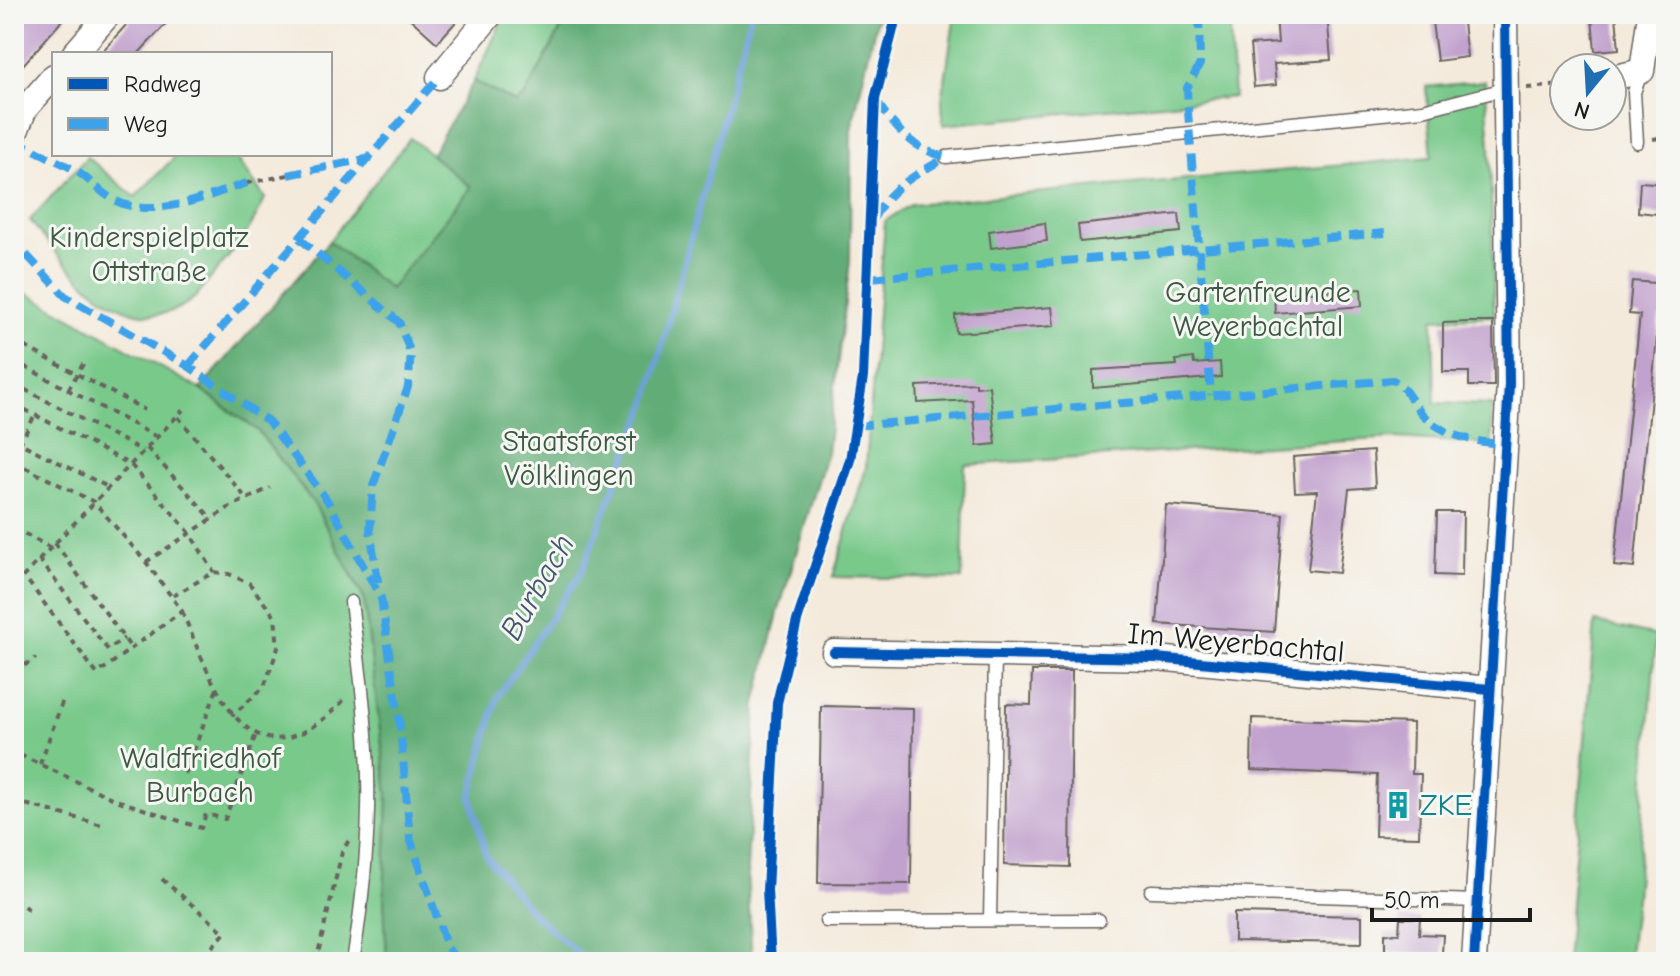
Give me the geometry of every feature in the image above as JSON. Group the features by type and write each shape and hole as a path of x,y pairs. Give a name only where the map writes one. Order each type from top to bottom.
{"street":[{"path":"76,52 109,14"},
{"path":"439,77 491,14"},
{"path":"1474,962 1509,384 1511,89 1505,14"},
{"path":"1628,74 1642,71 1650,14"},
{"path":"14,136 25,109 52,78"},
{"name":"Im Weyerbachtal","path":"834,652 1156,658 1490,689"}],"lane":[{"path":"1637,142 1634,92 1642,71"},
{"path":"946,157 1423,110 1511,89"},
{"path":"351,602 361,682 369,807 363,892 353,962"},
{"path":"990,920 995,655"},
{"path":"1151,891 1478,901"},
{"path":"826,921 1099,920"},
{"path":"1111,961 1156,962"}],"path":[{"path":"1511,89 1548,86"},
{"path":"247,183 288,175"},
{"path":"14,341 145,410"},
{"path":"68,390 86,359"},
{"path":"14,361 157,437"},
{"path":"14,384 145,450 212,519"},
{"path":"14,404 131,465 189,532 214,572"},
{"path":"15,583 183,410"},
{"path":"14,455 35,415"},
{"path":"178,416 246,498"},
{"path":"14,440 109,488"},
{"path":"14,462 94,502 173,596 216,691 232,716 256,734 272,739 306,732 330,715 361,682"},
{"path":"146,562 189,532 246,498 270,488"},
{"path":"14,528 53,546 131,648"},
{"path":"39,559 108,650 124,638"},
{"path":"173,596 214,572 229,574 249,583 275,617 278,648 264,687 232,716"},
{"path":"24,576 97,674 182,611"},
{"path":"14,672 36,658"},
{"path":"185,774 216,691"},
{"path":"40,764 64,697"},
{"path":"20,755 116,800 201,828 206,814 225,819 256,734"},
{"path":"14,801 102,825"},
{"path":"316,962 342,852 369,807"},
{"path":"162,879 225,933 198,962"},
{"path":"14,899 33,913"}],"green space":[{"path":"505,14 569,14 525,96 515,103 474,81"},
{"name":"Staatsforst Völklingen","path":"569,14 878,14 851,130 850,261 827,452 778,613 756,704 747,869 752,962 387,962 384,901 388,795 364,598 315,505 258,431 200,389 329,241 390,289 471,187 431,155 474,81 515,103 525,96"},
{"path":"955,14 1229,14 1234,97 943,125 942,100"},
{"name":"Gartenfreunde Weyerbachtal","path":"1485,81 1490,145 1494,316 1433,319 1435,403 1491,405 1492,444 1395,438 965,465 962,579 833,577 866,467 885,221 912,204 1432,157 1426,87"},
{"path":"410,138 472,186 390,289 329,241"},
{"name":"Kinderspielplatz Ottstraße","path":"176,156 235,156 265,198 243,238 194,298 170,312 146,314 123,308 101,296 61,259 30,220 87,157 135,197"},
{"name":"Waldfriedhof Burbach","path":"14,286 200,389 258,431 315,505 364,599 388,795 384,901 387,962 14,962"},
{"path":"1595,622 1656,636 1636,898 1628,962 1566,962"}],"building":[{"path":"29,14 68,14 14,75 14,31"},
{"path":"136,14 175,14 140,52 102,52"},
{"path":"405,14 463,14 437,43"},
{"path":"1276,14 1327,14 1331,60 1274,64 1276,85 1254,87 1250,45 1278,43"},
{"path":"1431,14 1462,14 1467,57 1437,61"},
{"path":"1616,16 1619,49 1595,51 1592,18"},
{"path":"1640,182 1666,184 1666,215 1638,212"},
{"path":"1179,214 1181,232 1080,242 1078,225"},
{"path":"1045,223 1047,241 991,248 989,231"},
{"path":"1632,281 1666,284 1666,318 1659,317 1634,568 1614,566 1640,315 1629,314"},
{"path":"1361,289 1362,306 1275,313 1274,294"},
{"path":"1052,307 1054,326 956,333 955,315"},
{"path":"1493,322 1494,386 1469,386 1469,372 1443,372 1443,323"},
{"path":"1193,358 1194,364 1220,362 1221,377 1093,388 1093,370 1177,365 1176,360"},
{"path":"976,383 976,387 989,386 996,444 977,446 972,400 918,403 917,386"},
{"path":"1373,451 1375,487 1349,489 1339,573 1308,570 1317,491 1295,492 1293,457"},
{"path":"1166,505 1283,514 1274,632 1157,624"},
{"path":"1437,512 1463,512 1462,576 1435,575"},
{"path":"1032,671 1072,671 1070,867 1004,865 1006,704 1031,705"},
{"path":"821,706 913,708 911,884 818,883"},
{"name":"ZKE","path":"1252,718 1413,723 1412,774 1421,774 1419,837 1375,836 1377,775 1251,770"},
{"path":"1234,913 1362,916 1362,943 1234,941"},
{"path":"1400,918 1420,918 1419,934 1443,935 1442,954 1385,952 1385,933 1399,934"}],"waterway":[{"name":"Burbach","path":"588,962 533,914 486,856 471,797 497,698 581,573 646,406 751,14"}],"marked path":[{"path":"1199,14 1200,64 1187,88 1211,395"},
{"path":"188,366 439,77"},
{"path":"877,102 906,137 924,149 946,157"},
{"path":"14,139 75,170 114,200 130,206 146,208 181,204 247,183"},
{"path":"874,218 896,189 946,157"},
{"path":"288,175 366,159"},
{"path":"870,278 1385,233"},
{"path":"14,234 22,250 65,296 188,366 268,421 327,500 381,598 400,726 410,838 447,947 458,962"},
{"path":"299,238 399,322 411,354 408,387 373,486 370,530 379,587"},
{"path":"855,426 1393,380 1426,418 1446,431 1482,442 1506,444"}],"cycle path":[{"path":"771,962 767,890 777,703 797,621 850,460 863,377 875,99 897,14"},
{"path":"1474,962 1509,384 1505,14"},
{"path":"834,652 1156,658 1490,689"}],"place":[{"name":"ZKE","path":"1398,805"}]}
